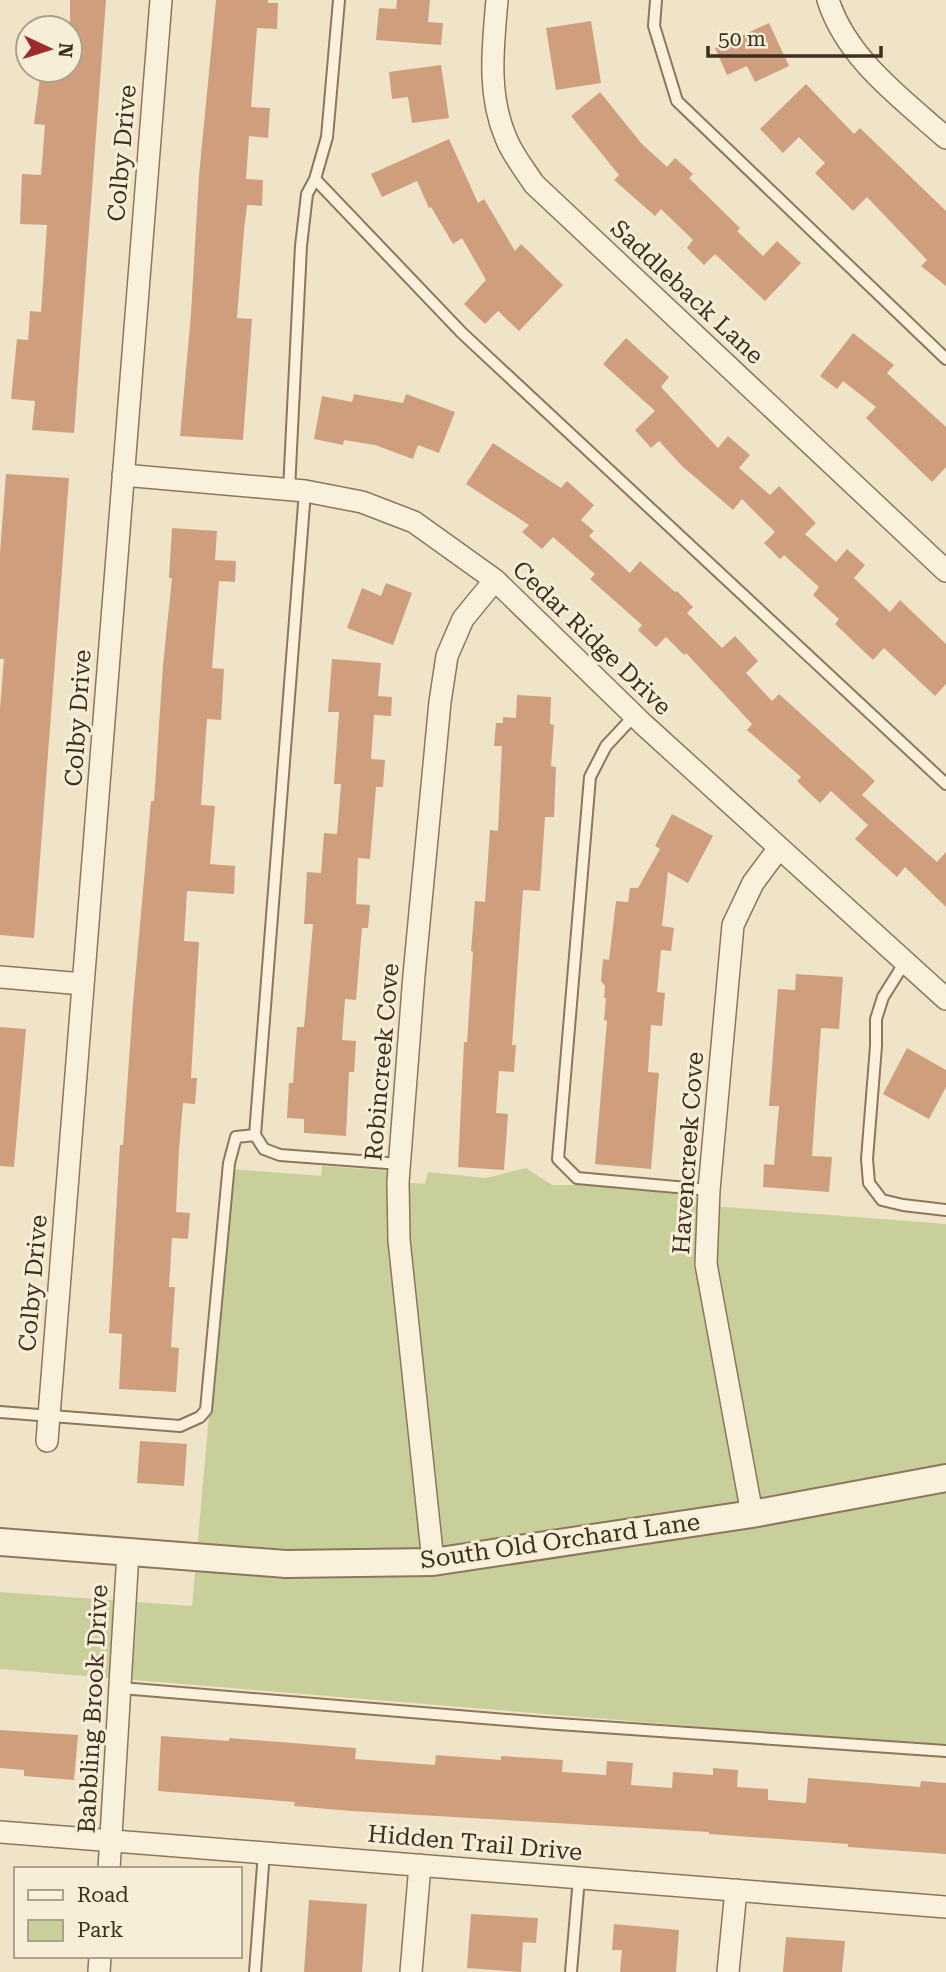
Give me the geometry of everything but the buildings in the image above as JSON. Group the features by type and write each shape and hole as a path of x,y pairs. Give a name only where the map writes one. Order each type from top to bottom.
{"street":[{"name":"Colby Drive","path":"47,1441 160,0"},
{"name":"Saddleback Lane","path":"496,0 493,100 506,140 534,184 946,571"},
{"path":"828,0 833,15 857,56 946,138"},
{"name":"Cedar Ridge Drive","path":"123,475 297,490 362,502 414,522 495,580 634,716 946,999"},
{"name":"Robincreek Cove","path":"433,1562 399,1240 400,1164 414,975 440,702 447,656 463,619 495,580"},
{"name":"Havencreek Cove","path":"752,1514 706,1264 709,1190 733,925 753,883 779,848"},
{"path":"0,977 83,984"},
{"name":"South Old Orchard Lane","path":"0,1542 286,1564 433,1562 752,1514 946,1478"},
{"name":"Babbling Brook Drive","path":"108,1867 128,1552"},
{"name":"Hidden Trail Drive","path":"0,1832 946,1907"},
{"path":"411,1972 420,1865"},
{"path":"729,1972 736,1890"}],"lane":[{"path":"339,0 327,137 315,179 307,194 301,246 297,490 255,1135 264,1149 280,1155 400,1164"},
{"path":"656,0 654,26 677,101 946,359"},
{"path":"315,179 462,333 946,784"},
{"path":"634,716 606,746 590,777 558,1159 577,1178 709,1190"},
{"path":"905,962 883,997 876,1019 867,1159 869,1183 882,1200 946,1210"},
{"path":"0,1412 180,1426 200,1417 206,1410 229,1163 236,1138 255,1135"},
{"path":"121,1688 544,1723 946,1751"},
{"path":"256,1972 264,1853"},
{"path":"571,1972 579,1878"}],"green space":[{"path":"322,1166 392,1171 391,1181 425,1184 428,1172 486,1178 526,1168 552,1185 596,1185 700,1197 700,1205 946,1224 946,1747 0,1669 0,1592 192,1606 231,1169 321,1176"}]}
